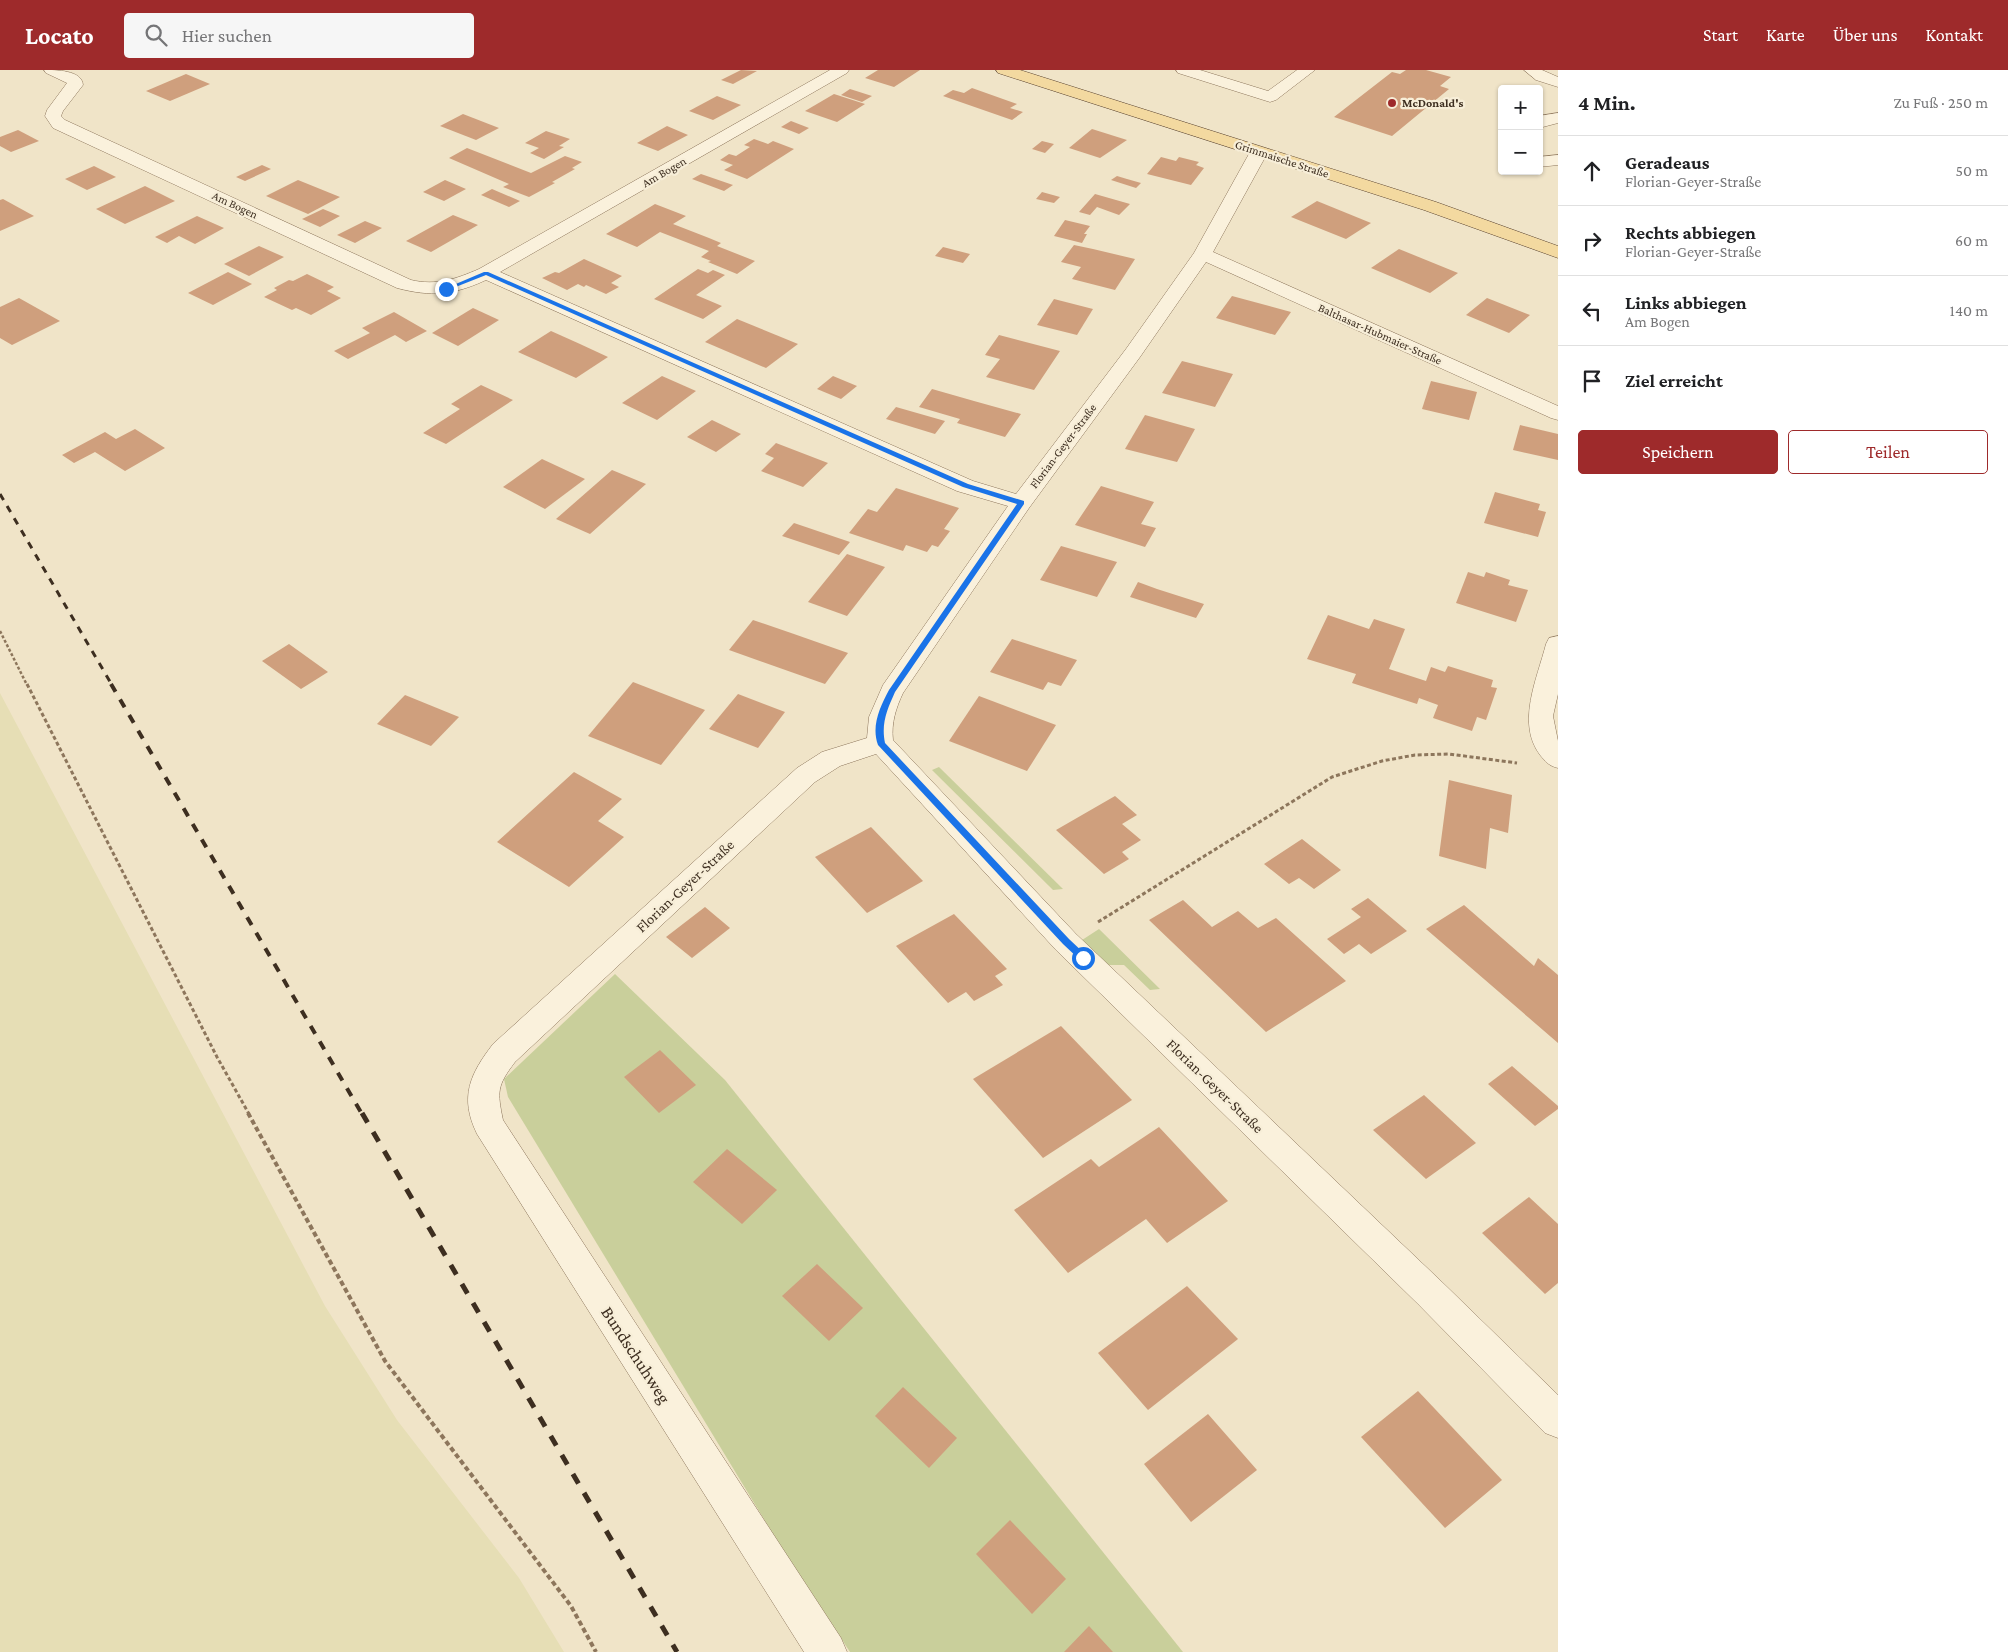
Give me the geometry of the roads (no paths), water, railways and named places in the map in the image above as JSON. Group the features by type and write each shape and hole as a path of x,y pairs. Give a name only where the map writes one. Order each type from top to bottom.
{"main road":[{"name":"Grimmaische Straße","path":"1004,70 1430,206 1558,252"}],"street":[{"name":"Am Bogen","path":"52,70 68,77 74,81 75,85 55,110 53,116 59,124 404,284 418,288 446,289 486,273 841,70"},
{"path":"1184,70 1270,97 1307,70"},
{"path":"1532,70 1542,77 1558,82"},
{"path":"1543,120 1558,118"},
{"name":"Florian-Geyer-Straße","path":"1259,152 1202,254 1132,353 1021,503 892,691 880,716 878,731 881,744 1066,942 1423,1286 1558,1420"},
{"path":"1543,162 1558,160"},
{"name":"Balthasar-Hubmaier-Straße","path":"1202,254 1558,414"},
{"path":"486,273 965,486 1021,503"},
{"path":"1557,758 1544,741 1540,716 1558,644"},
{"name":"Florian-Geyer-Straße","path":"504,1053 806,775 831,758 881,744"},
{"name":"Bundschuhweg","path":"504,1053 487,1076 482,1094 488,1124 827,1652"}],"railway":[{"path":"0,494 112,685"},
{"path":"111,684 362,1114"},
{"path":"362,1113 677,1652"}],"place":[{"name":"McDonald's","path":"1392,103"}]}
